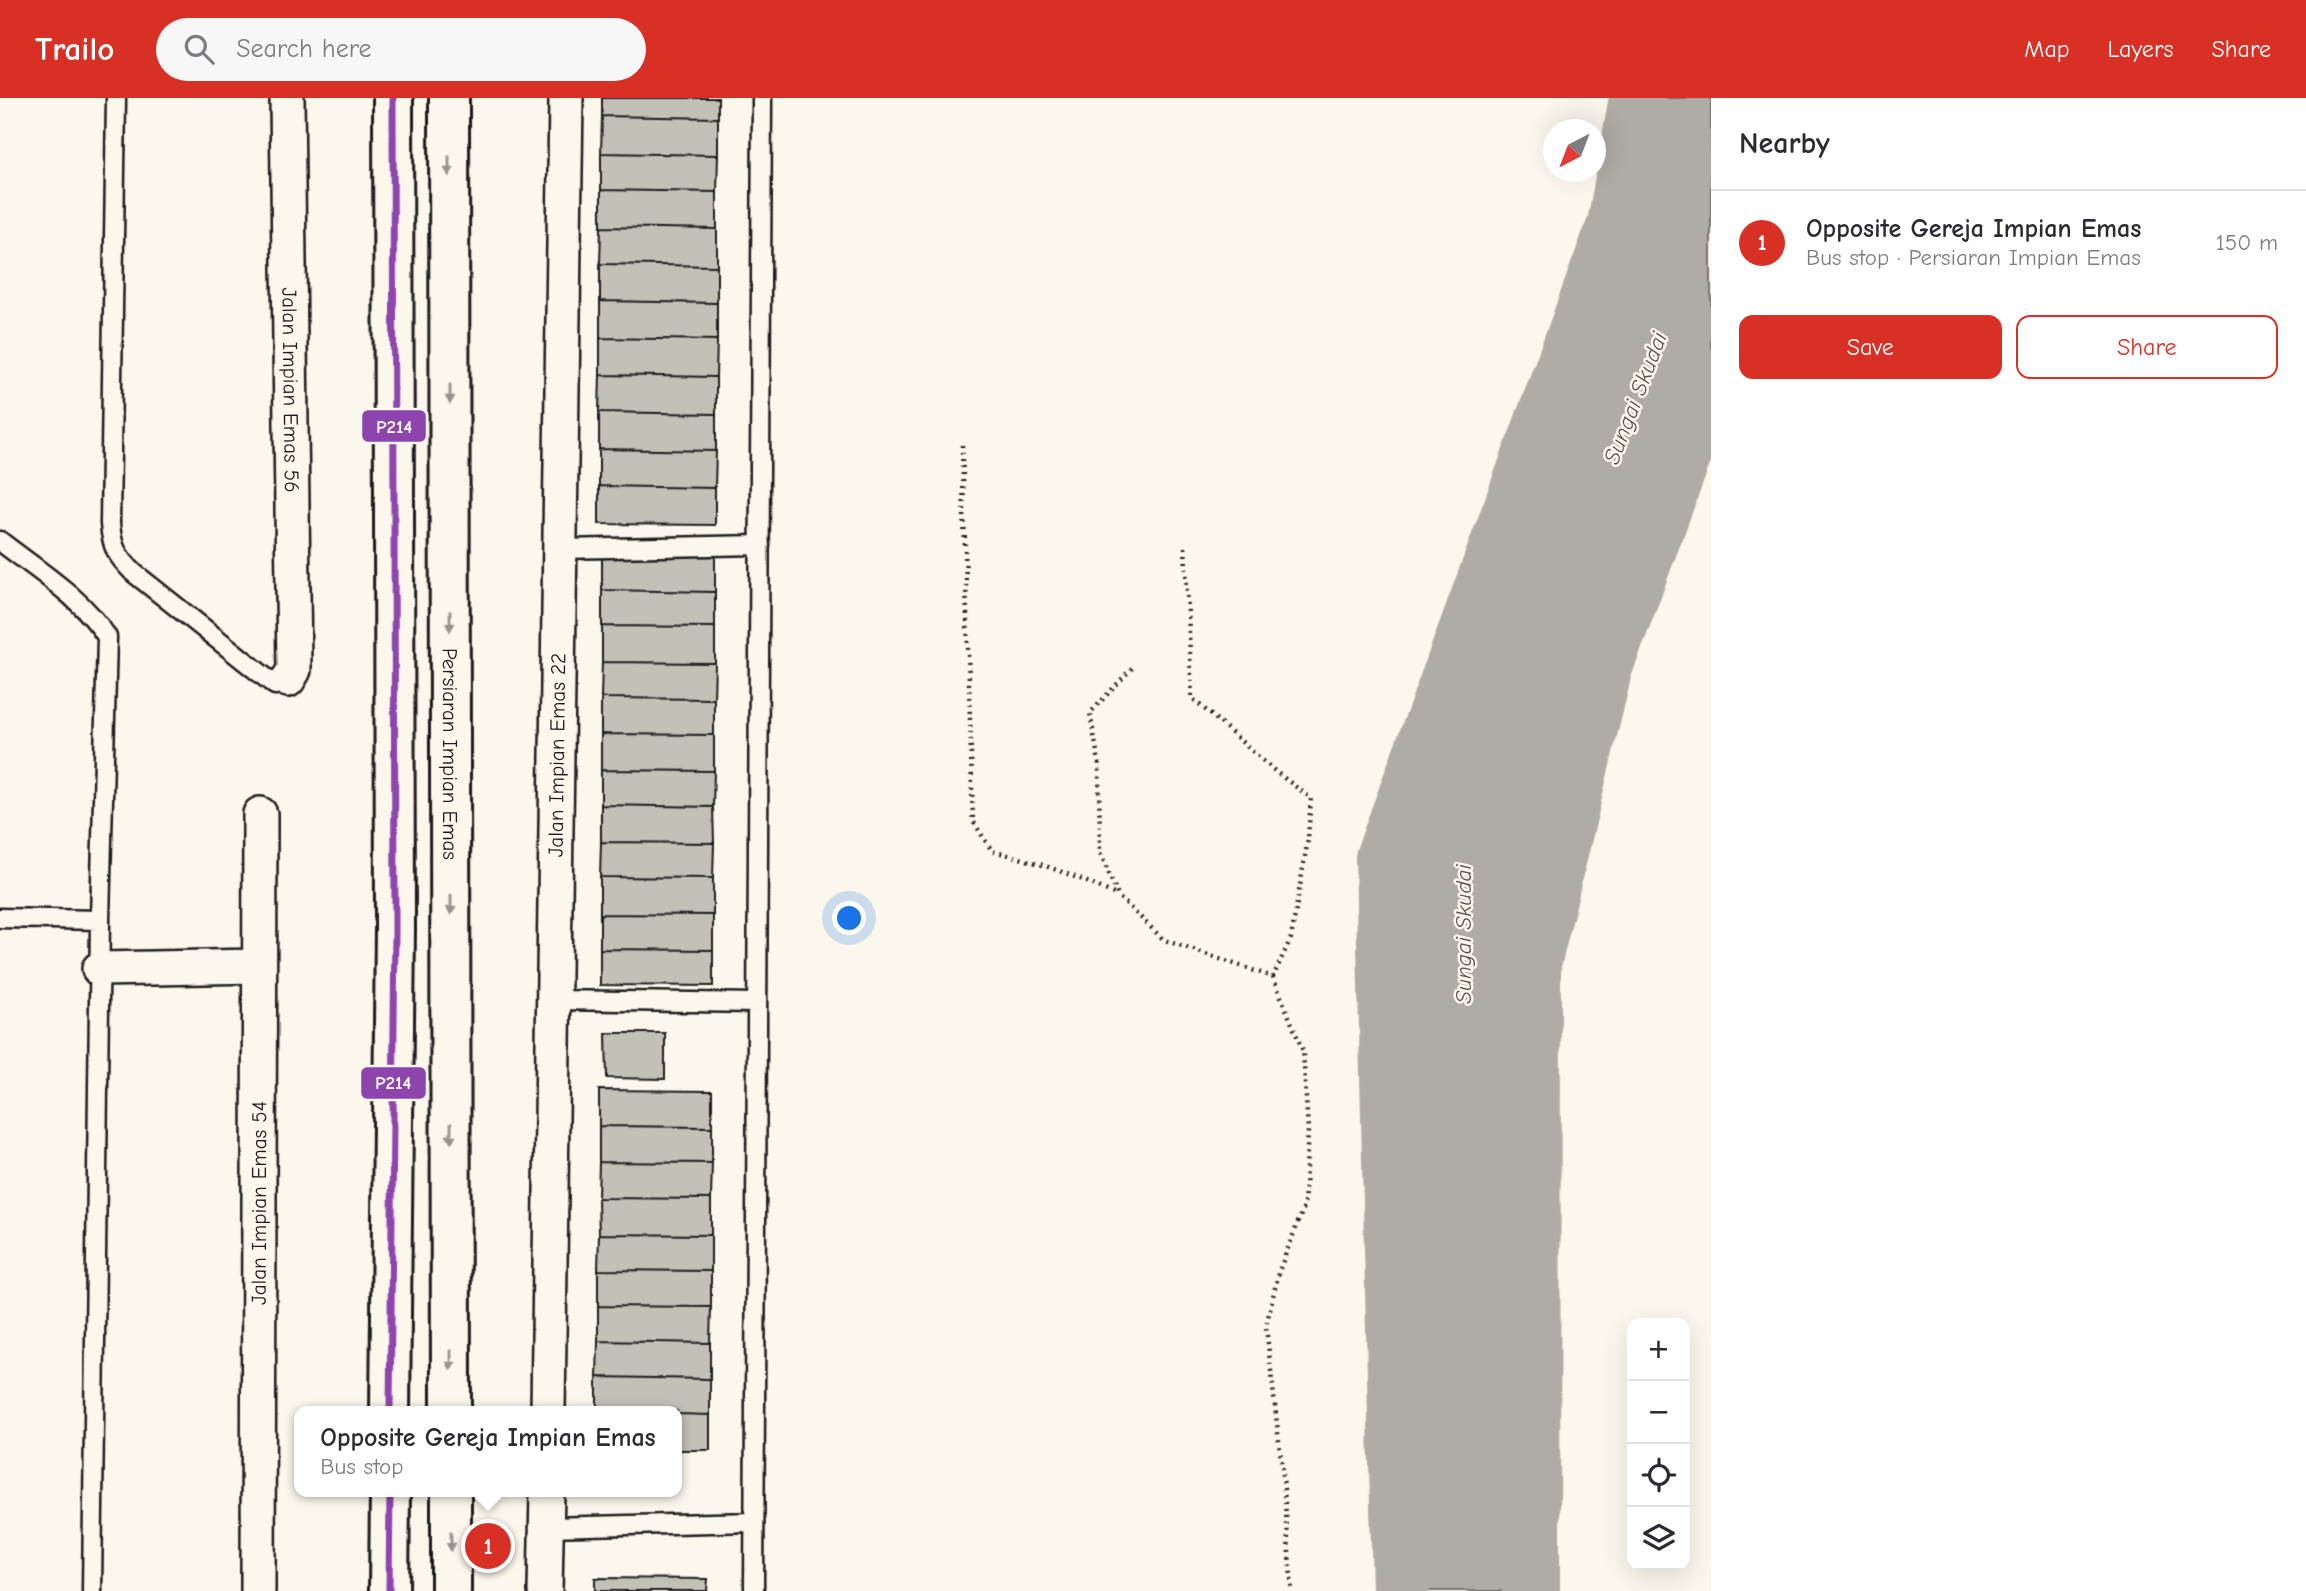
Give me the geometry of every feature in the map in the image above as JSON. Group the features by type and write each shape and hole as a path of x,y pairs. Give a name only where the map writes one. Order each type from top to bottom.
{"main road":[{"path":"390,1406 395,929 393,98"},
{"name":"Persiaran Impian Emas","path":"449,98 451,1406"},
{"path":"389,1591 390,1497"},
{"path":"451,1497 451,1591"}],"street":[{"name":"Jalan Impian Emas 56","path":"287,98 294,670 288,680"},
{"name":"Jalan Impian Emas 22","path":"548,1406 566,98"},
{"name":"Jalan Impian Emas 54","path":"258,1591 260,814"},
{"path":"99,968 259,966"},
{"path":"545,1591 547,1497"}],"lane":[{"path":"116,98 110,524 112,544 134,573 275,685 288,680"},
{"path":"754,1591 762,98"},
{"path":"0,541 80,604 96,619 107,637 99,968 92,1591"},
{"path":"560,549 760,545"},
{"path":"0,918 100,920"},
{"path":"554,1000 757,1003"},
{"path":"546,1527 754,1522"}],"path":[{"path":"962,445 973,821 992,851 1029,859 1071,874 1118,896 1164,940 1273,977"},
{"path":"1185,547 1192,698 1276,772 1311,798 1308,839 1290,937 1273,977 1303,1051 1308,1130 1304,1207 1279,1271 1266,1326 1283,1477 1292,1591"},
{"path":"1118,896 1100,852 1099,763 1090,713 1132,668"}],"water":[{"name":"Sungai Skudai","path":"1638,98 1711,98 1711,378 1604,667 1532,964 1531,1591 1401,1591 1384,858 1616,225"}],"building":[{"path":"602,98 718,98 718,118 602,116"},
{"path":"602,116 718,118 718,155 601,153"},
{"path":"601,153 718,155 717,192 601,190"},
{"path":"601,190 717,192 717,229 601,227"},
{"path":"601,227 717,229 717,266 600,264"},
{"path":"600,264 717,266 717,303 600,301"},
{"path":"600,301 717,303 717,340 600,338"},
{"path":"600,338 717,340 716,377 600,375"},
{"path":"600,375 716,377 716,414 599,412"},
{"path":"599,412 716,414 716,451 599,449"},
{"path":"599,449 716,451 715,488 599,486"},
{"path":"599,486 715,488 715,525 599,524"},
{"path":"602,554 715,555 715,592 602,590"},
{"path":"602,590 715,592 715,627 602,626"},
{"path":"602,626 715,627 715,663 602,662"},
{"path":"602,662 715,663 714,699 601,698"},
{"path":"601,698 714,699 714,735 601,734"},
{"path":"601,734 714,735 714,771 601,770"},
{"path":"601,770 714,771 713,807 601,805"},
{"path":"601,805 713,807 714,843 601,842"},
{"path":"601,842 714,843 713,878 600,877"},
{"path":"600,877 713,878 713,915 600,914"},
{"path":"600,914 713,915 713,950 600,949"},
{"path":"600,949 713,950 713,986 600,985"},
{"path":"606,1033 665,1033 665,1079 607,1078"},
{"path":"599,1090 712,1091 712,1127 599,1126"},
{"path":"599,1126 712,1127 712,1163 599,1162"},
{"path":"599,1162 712,1163 711,1199 598,1198"},
{"path":"598,1198 711,1199 711,1235 599,1234"},
{"path":"599,1234 711,1235 711,1271 598,1270"},
{"path":"598,1270 711,1271 711,1307 598,1306"},
{"path":"598,1306 711,1307 710,1343 598,1341"},
{"path":"598,1341 710,1343 710,1379 597,1377"},
{"path":"597,1377 710,1379 710,1415 682,1414 682,1406 597,1406"},
{"path":"682,1414 710,1415 710,1450 682,1450"},
{"path":"595,1578 708,1579 707,1591 595,1591"}],"waterway":[{"path":"1401,1591 1384,858 1616,225 1638,98"},
{"path":"1531,1591 1532,964 1604,667 1711,378"}],"transit line":[{"name":"P214","path":"390,1406 395,929 393,98"},
{"name":"P214","path":"389,1591 390,1497"}],"place":[{"name":"Opposite Gereja Impian Emas","path":"488,1546"}]}
